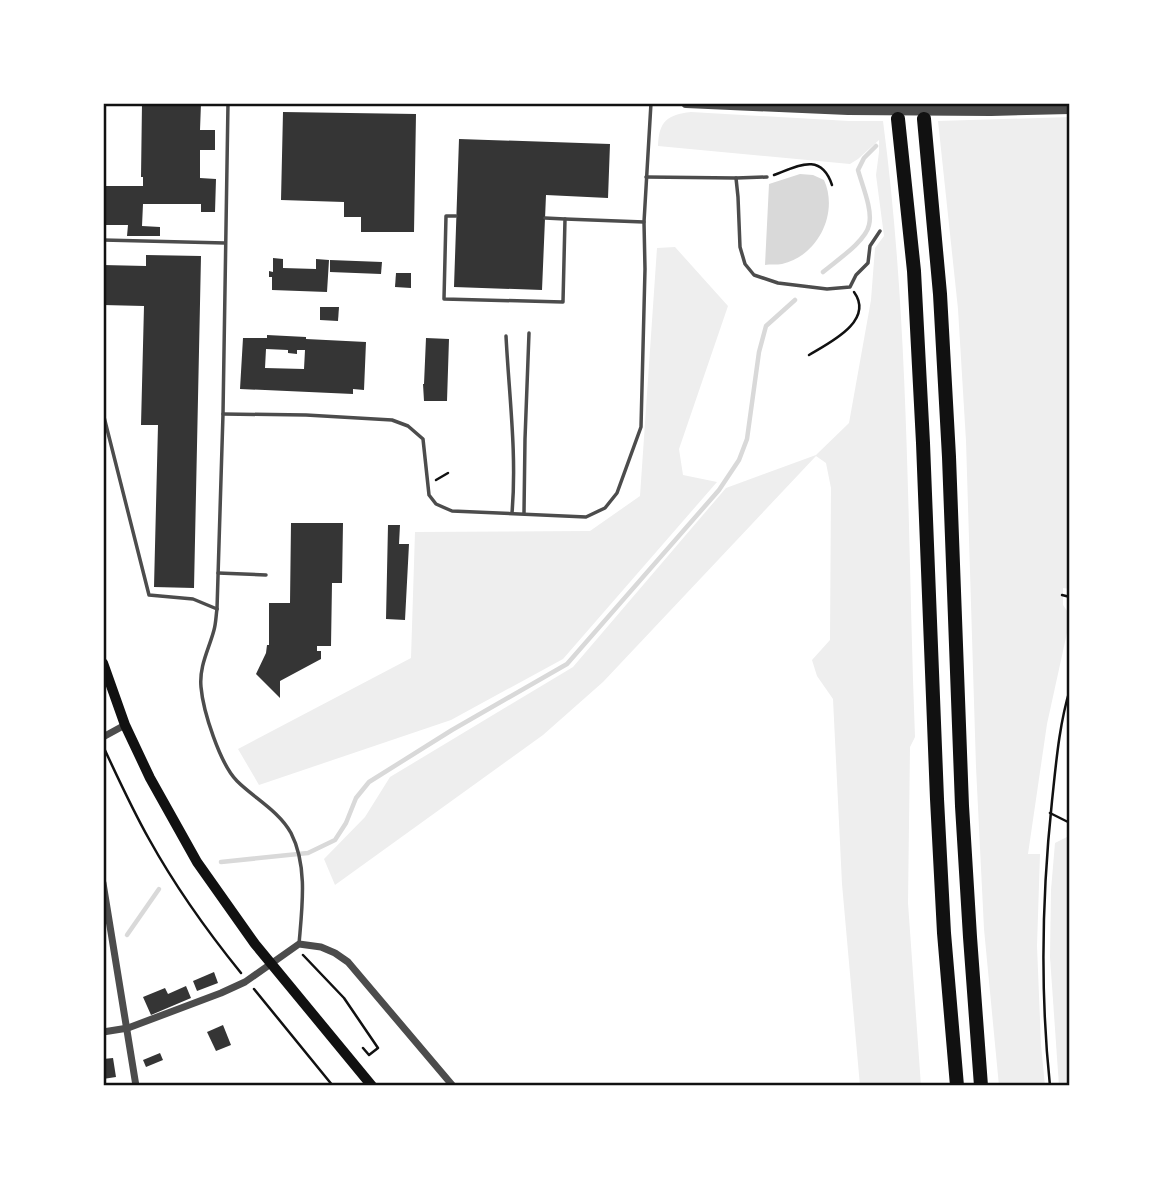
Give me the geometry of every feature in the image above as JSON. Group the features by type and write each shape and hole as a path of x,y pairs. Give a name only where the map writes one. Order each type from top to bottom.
{"highway":[{"path":"898,119 914,271 937,812 957,1086"},
{"path":"924,119 940,294 962,806 981,1086"}],"main road":[{"path":"103,663 125,725 150,778 191,852 255,944 372,1086"}],"street":[{"path":"686,103 848,110 1070,109"},
{"path":"103,737 125,725"},
{"path":"103,883 136,1086"},
{"path":"103,1032 128,1028 221,993 245,982 299,944 321,947 348,962 453,1086"}],"lane":[{"path":"228,103 217,608 215,628 204,657 201,688 209,723 226,766 235,779 280,818 290,831 298,849 303,896 299,944"},
{"path":"223,414 391,420 408,426 423,439 429,495 436,505 452,511 586,517 605,508 617,493 641,427 644,222 651,103"},
{"path":"646,177 767,177"},
{"path":"736,178 740,247 745,264 754,275 778,283 827,289 850,286 867,263 870,246 880,231"},
{"path":"456,216 446,216 444,299 563,302 565,219"},
{"path":"545,218 644,222"},
{"path":"103,240 225,243"},
{"path":"524,513 529,333"},
{"path":"506,335 514,444 512,513"},
{"path":"103,413 149,594 193,599 217,608"},
{"path":"218,573 266,575"}],"path":[{"path":"767,177 808,164 822,168 831,185"},
{"path":"809,355 846,332 854,323 858,298 850,286"},
{"path":"427,485 448,473"},
{"path":"1062,595 1070,597"},
{"path":"1050,1086 1043,976 1046,866 1055,766 1070,689"},
{"path":"103,746 150,841 188,901 233,963"},
{"path":"1050,813 1070,823"},
{"path":"298,956 304,955 344,998 378,1048 369,1055 363,1048"},
{"path":"262,999 332,1086"}],"shaded area":[{"path":"691,112 883,121 892,198 903,352 915,737 910,747 908,903 921,1086 860,1086 842,884 833,699 817,676 812,660 830,640 831,488 826,463 816,456 603,682 543,735 335,885 324,859 365,817 390,777 573,667 726,488 816,455 849,423 871,300 875,248 884,236 876,175 879,140 850,164 658,146 660,131 666,121 670,117"},
{"path":"1070,117 1070,589 1063,588 1063,605 1070,619 1047,724 1028,854 1040,854 1037,946 1045,1086 999,1086 984,929 966,441 958,309 938,121"},
{"path":"800,174 813,175 824,180 829,206 827,219 815,243 806,252 782,264 765,265 769,184"},
{"path":"675,247 728,306 679,449 683,475 717,482 563,659 451,720 259,785 238,749 411,658 415,532 590,531 640,496 657,248"},
{"path":"1070,837 1070,1086 1059,1086 1050,957 1051,890 1055,843"}],"building":[{"path":"142,103 201,103 200,130 215,130 215,150 200,150 200,178 216,179 215,212 201,212 201,204 143,204 142,226 160,227 160,236 127,236 128,225 103,225 103,186 143,186"},
{"path":"283,112 416,114 414,232 361,232 361,217 344,217 344,202 281,200"},
{"path":"459,139 610,144 608,198 546,195 542,290 454,287"},
{"path":"146,255 201,256 194,588 154,587 158,425 141,425 144,306 103,305 103,265 146,266"},
{"path":"273,258 283,259 283,268 316,269 316,259 329,260 327,292 272,290 269,271 273,272"},
{"path":"330,260 382,262 381,274 330,272"},
{"path":"396,273 411,273 411,288 395,287"},
{"path":"320,307 339,307 338,321 320,320"},
{"path":"267,335 366,342 364,390 353,389 353,394 240,389 243,338 267,338","holes":["266,349 288,350 288,353 297,354 297,350 305,350 304,369 265,368"]},
{"path":"426,338 449,339 447,401 424,401"},
{"path":"291,523 343,523 342,583 332,583 331,646 317,646 317,651 321,651 321,659 280,681 280,698 256,674 269,645 269,603 290,603"},
{"path":"388,525 400,525 399,544 409,544 405,620 386,619"},
{"path":"214,972 218,983 197,991 193,981"},
{"path":"186,986 191,998 151,1015 143,997 165,988 168,994"},
{"path":"223,1025 231,1045 216,1051 207,1032"},
{"path":"160,1053 163,1060 146,1067 143,1060"},
{"path":"113,1058 116,1077 103,1079 103,1059"}],"waterway":[{"path":"823,272 850,250 867,231 870,212 858,170 864,158 876,146"},
{"path":"221,862 308,853 335,840 346,823 356,798 369,782 452,730 567,664 719,490 739,460 747,439 759,352 766,326 795,300"},
{"path":"127,935 159,889"}]}
